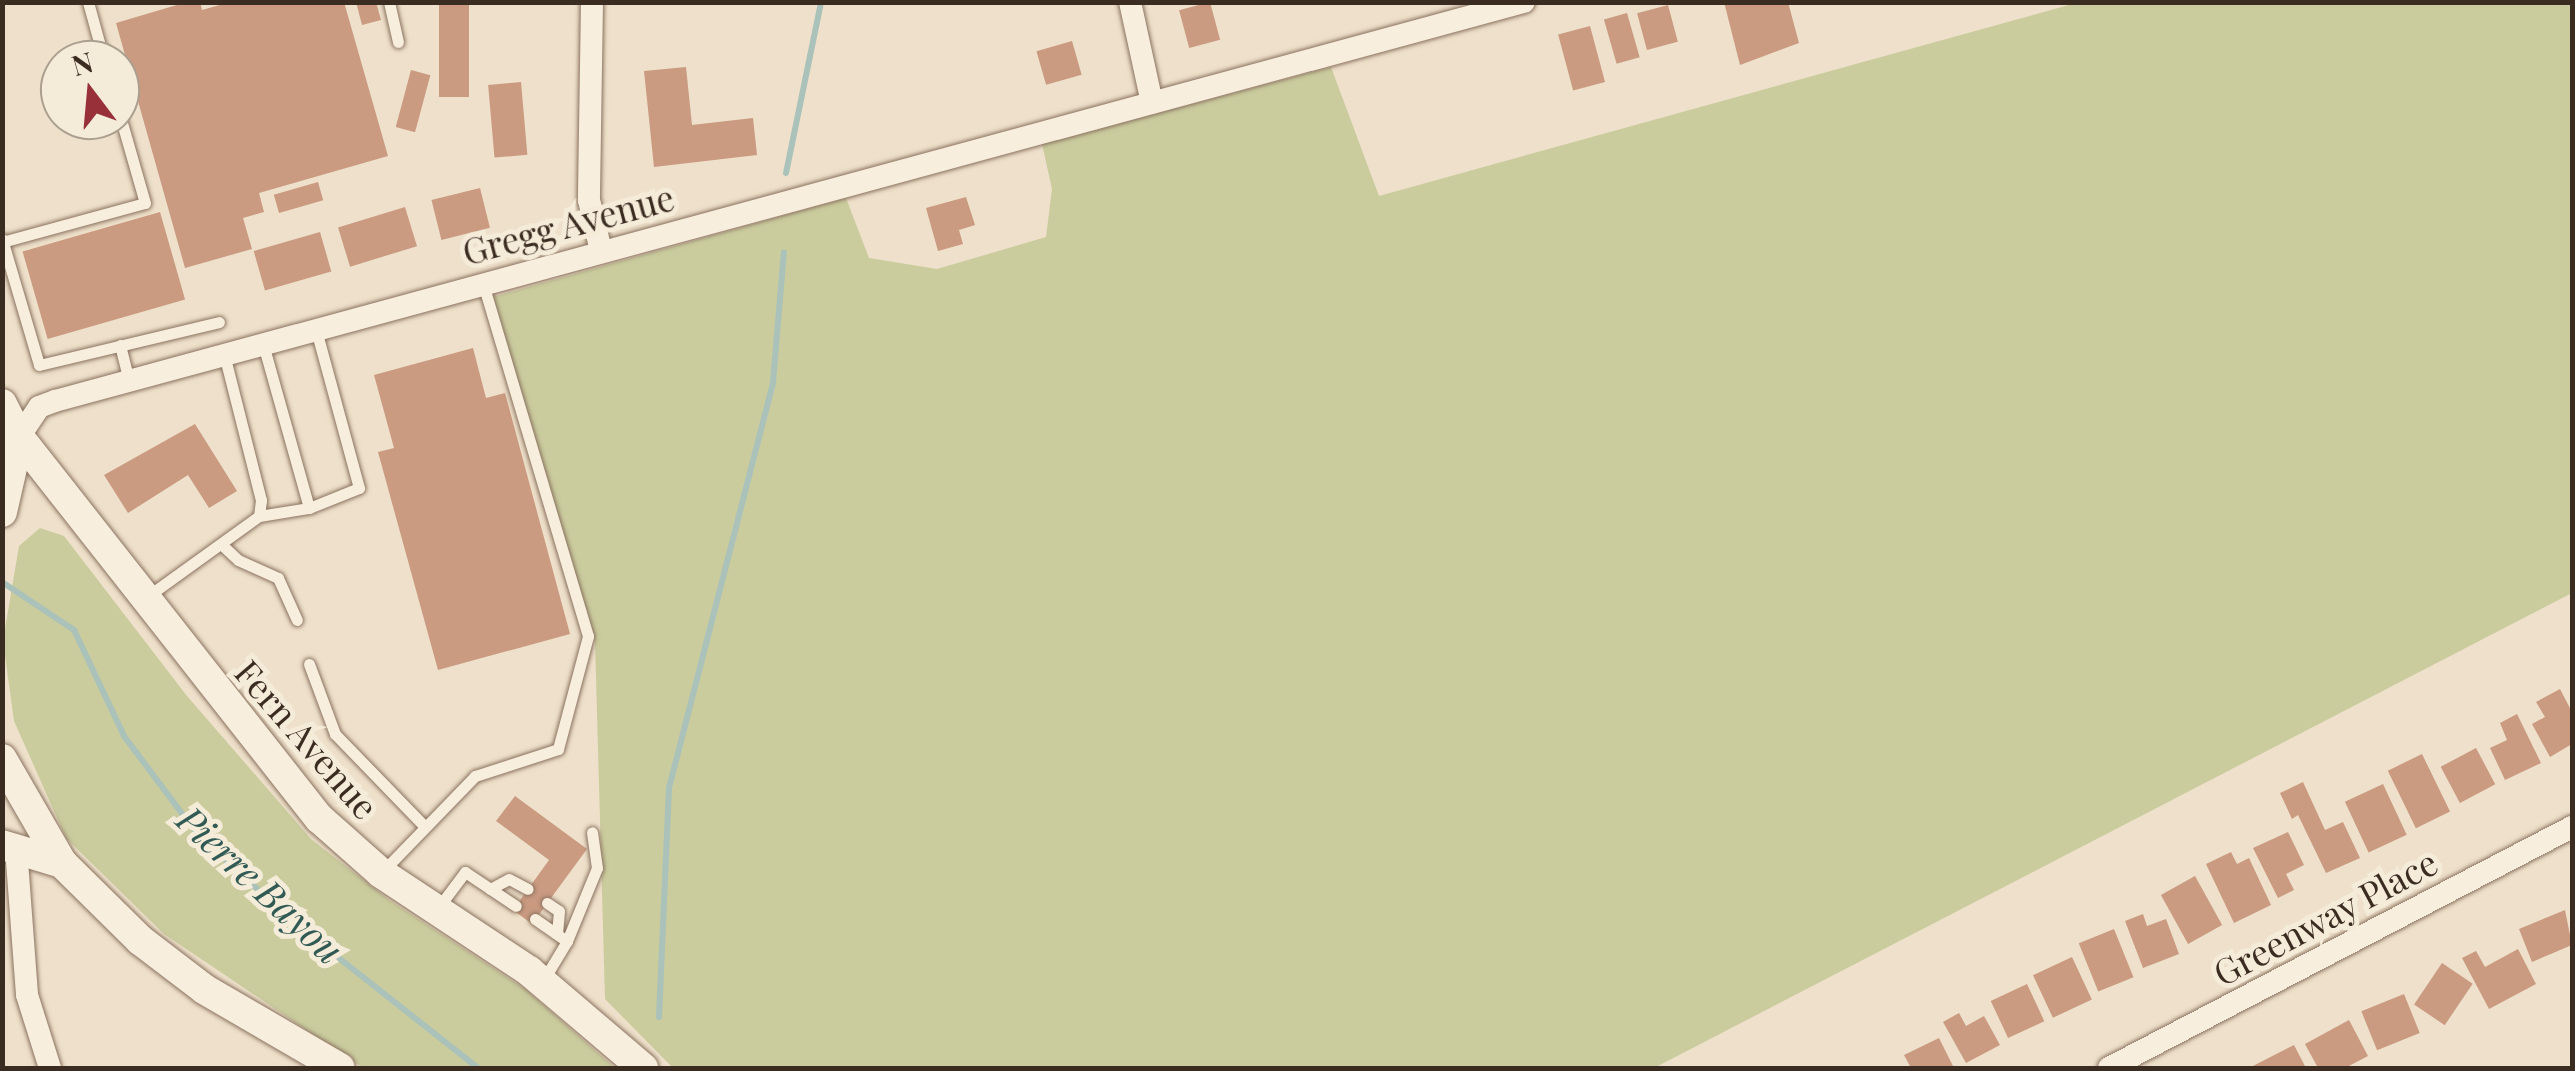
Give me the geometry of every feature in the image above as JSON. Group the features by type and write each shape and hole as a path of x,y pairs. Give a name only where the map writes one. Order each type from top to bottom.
{"street":[{"path":"592,2 589,200 601,251"},
{"path":"1130,2 1152,103"},
{"name":"Gregg Avenue","path":"20,437 39,407 129,380 1524,2"},
{"name":"Fern Avenue","path":"2,404 20,437 270,763 381,873 543,982 643,1068"},
{"path":"4,501 20,437"},
{"path":"2,758 62,863 180,972 340,1068"},
{"name":"Greenway Place","path":"2109,1068 2572,827"},
{"path":"50,1068 27,995 9,846 62,863"}],"lane":[{"path":"88,2 98,40"},
{"path":"389,2 398,42"},
{"path":"127,140 145,203 3,241 39,366 219,322"},
{"path":"381,873 475,776 558,748 588,636 483,284"},
{"path":"145,598 259,516 309,508 359,488 316,329"},
{"path":"262,344 309,508"},
{"path":"120,345 129,380"},
{"path":"224,354 261,500 259,516"},
{"path":"221,544 238,560 278,578 297,620"},
{"path":"309,664 335,734 424,826"},
{"path":"543,982 596,868 592,832"},
{"path":"436,912 465,872 516,906"},
{"path":"490,889 509,878 528,889"},
{"path":"547,902 559,911 562,938"},
{"path":"535,919 562,938"}],"green space":[{"path":"2076,3 2572,3 2572,593 1654,1068 673,1068 605,999 595,642 493,297 846,198 869,258 937,269 1046,237 1052,189 1042,144 1331,67 1379,196"},
{"path":"40,528 64,536 187,696 311,839 389,900 525,989 615,1068 363,1068 164,934 66,838 14,721 3,641 19,546"}],"building":[{"path":"187,2 200,2 202,10 230,2 344,2 388,156 259,193 264,212 243,218 252,249 185,268 140,108 140,40 121,40 116,23"},
{"path":"356,2 376,2 381,20 362,25"},
{"path":"439,2 469,2 469,97 439,97"},
{"path":"1210,2 1220,40 1189,48 1179,10"},
{"path":"1724,2 1788,2 1799,43 1740,65"},
{"path":"1668,5 1678,42 1647,50 1637,13"},
{"path":"1627,13 1640,57 1617,64 1604,20"},
{"path":"1590,26 1605,82 1573,91 1558,35"},
{"path":"1072,41 1082,75 1046,85 1036,51"},
{"path":"686,67 692,125 753,118 757,155 654,167 644,71"},
{"path":"411,70 430,75 415,132 396,127"},
{"path":"521,82 527,155 494,158 488,85"},
{"path":"318,182 323,200 279,213 274,195"},
{"path":"480,188 490,228 441,240 431,200"},
{"path":"966,197 975,225 959,230 963,244 938,251 926,208"},
{"path":"405,207 417,246 350,267 338,227"},
{"path":"160,212 185,299 48,339 23,251"},
{"path":"320,232 331,271 265,290 254,251"},
{"path":"473,348 486,398 505,393 570,634 438,670 378,452 394,448 374,375"},
{"path":"195,424 237,491 209,508 188,475 128,513 104,475"},
{"path":"2560,689 2572,712 2572,744 2550,757 2532,724 2545,717 2536,702"},
{"path":"2517,714 2541,763 2505,780 2490,748 2507,740 2500,723"},
{"path":"2476,748 2495,784 2460,803 2441,767"},
{"path":"2422,754 2450,812 2416,828 2388,771"},
{"path":"2303,782 2325,830 2343,822 2360,858 2326,873 2298,815 2292,819 2280,793"},
{"path":"2383,784 2407,835 2369,853 2345,802"},
{"path":"515,796 587,849 532,924 513,910 549,860 496,821"},
{"path":"2288,832 2304,865 2286,874 2294,890 2278,898 2253,848"},
{"path":"2231,852 2237,864 2249,858 2271,905 2234,923 2206,864"},
{"path":"2195,876 2222,925 2188,944 2161,895"},
{"path":"2565,910 2572,945 2532,962 2519,929"},
{"path":"2143,914 2147,926 2166,919 2179,954 2143,968 2125,921"},
{"path":"2114,929 2133,977 2098,991 2079,943"},
{"path":"2518,949 2536,984 2489,1009 2462,958 2476,951 2485,967"},
{"path":"2072,957 2092,1000 2053,1018 2033,975"},
{"path":"2442,963 2473,984 2445,1025 2414,1004"},
{"path":"2027,984 2044,1021 2008,1038 1991,1001"},
{"path":"2404,994 2420,1033 2377,1050 2361,1011"},
{"path":"1959,1013 1966,1026 1984,1016 2000,1045 1966,1063 1943,1022"},
{"path":"2349,1020 2368,1056 2345,1068 2318,1068 2305,1044"},
{"path":"1939,1038 1954,1068 1911,1068 1904,1055"},
{"path":"2294,1045 2306,1068 2249,1068"}],"waterway":[{"path":"786,173 821,2"},
{"path":"659,1017 669,788 773,382 784,252"},
{"name":"Pierre Bayou","path":"2,582 74,630 124,736 198,835 297,925 478,1068"}]}
